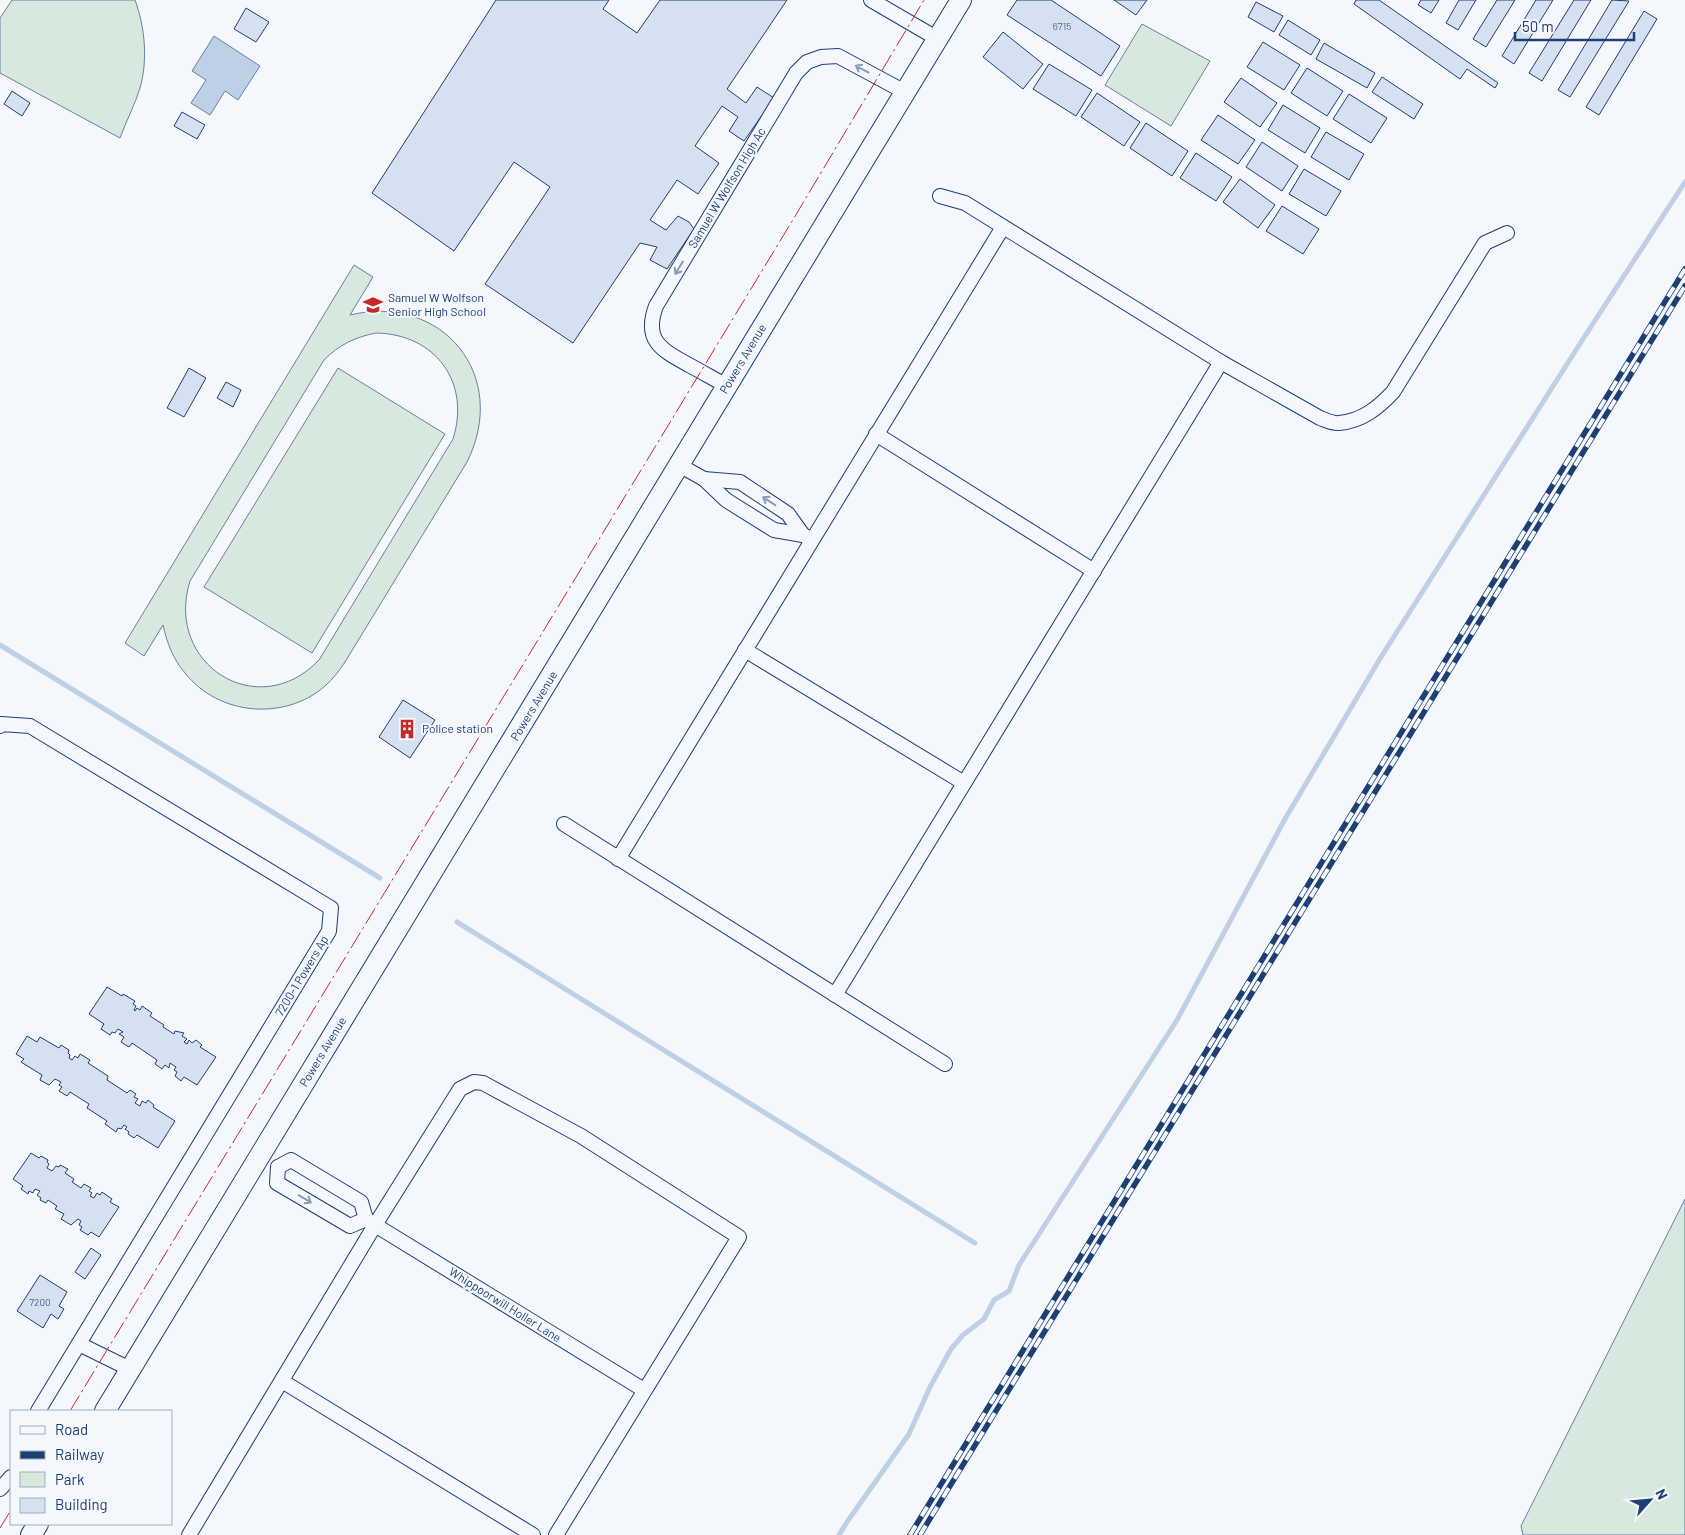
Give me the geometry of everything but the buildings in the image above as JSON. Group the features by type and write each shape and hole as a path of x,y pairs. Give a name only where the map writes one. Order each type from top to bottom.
{"street":[{"path":"871,0 938,39"},
{"name":"Powers Avenue","path":"106,1410 961,0"},
{"name":"Samuel W Wolfson High Ac","path":"727,386 666,352 657,343 652,332 651,319 656,306 796,73 807,62 821,57 838,56 905,92"},
{"path":"940,196 965,203 1221,362 1320,418 1337,423 1361,418 1380,406 1393,392 1485,243 1507,233"},
{"path":"618,859 745,650 807,538 876,434 1003,227"},
{"path":"835,995 1221,362"},
{"path":"876,434 1094,571"},
{"path":"679,465 704,479 726,500 774,530 807,538"},
{"path":"704,479 740,482 788,514 807,538"},
{"path":"745,650 964,783"},
{"name":"7200-1 Powers Ap","path":"0,726 1,724 30,726 331,908 329,931 39,1410"},
{"path":"564,824 945,1064"},
{"path":"189,1535 282,1381 371,1222 460,1089 474,1082 483,1083 581,1136 739,1237 556,1535"},
{"path":"260,1156 278,1167 276,1182 350,1226 371,1222"},
{"name":"Whippoorwill Holler Lane","path":"278,1167 291,1160 361,1202 371,1222 644,1390"},
{"path":"79,1344 130,1370"},
{"path":"282,1381 533,1535"},
{"path":"0,1489 10,1478"}],"green space":[{"path":"12,0 135,0 143,32 144,66 138,94 120,138 0,73 0,18"},
{"path":"1142,24 1210,61 1171,126 1105,85"},
{"path":"354,265 373,277 350,315 383,311 414,317 439,329 459,348 473,372 480,400 478,430 467,462 345,662 325,686 309,697 291,705 272,709 253,709 234,705 216,698 199,687 185,673 171,650 163,625 144,656 125,643","holes":["376,333 397,336 415,342 431,352 443,365 452,381 457,399 457,418 453,439 319,660 295,678 269,686 245,685 222,676 203,659 191,637 186,611 190,581 324,360 348,342 361,337"]},
{"path":"338,368 445,434 312,653 204,587"},
{"path":"1685,1199 1685,1535 1523,1535 1521,1526"}],"water":[{"path":"214,36 260,66 238,100 225,91 210,115 191,103 206,80 192,71"}],"waterway":[{"path":"839,1535 909,1434 930,1387 951,1349 963,1335 984,1319 994,1300 1009,1291 1019,1265 1177,1020 1285,819 1381,657 1685,182"},
{"path":"0,645 380,878"},
{"path":"457,922 975,1243"}],"railway":[{"path":"910,1535 1685,269"},
{"path":"920,1535 1685,286"}],"power":[{"path":"71,1410 794,218 924,0"},
{"path":"0,1528 10,1512"}],"place":[{"name":"Samuel W Wolfson Senior High School","path":"373,305"},
{"name":"Police station","path":"407,729"}]}
